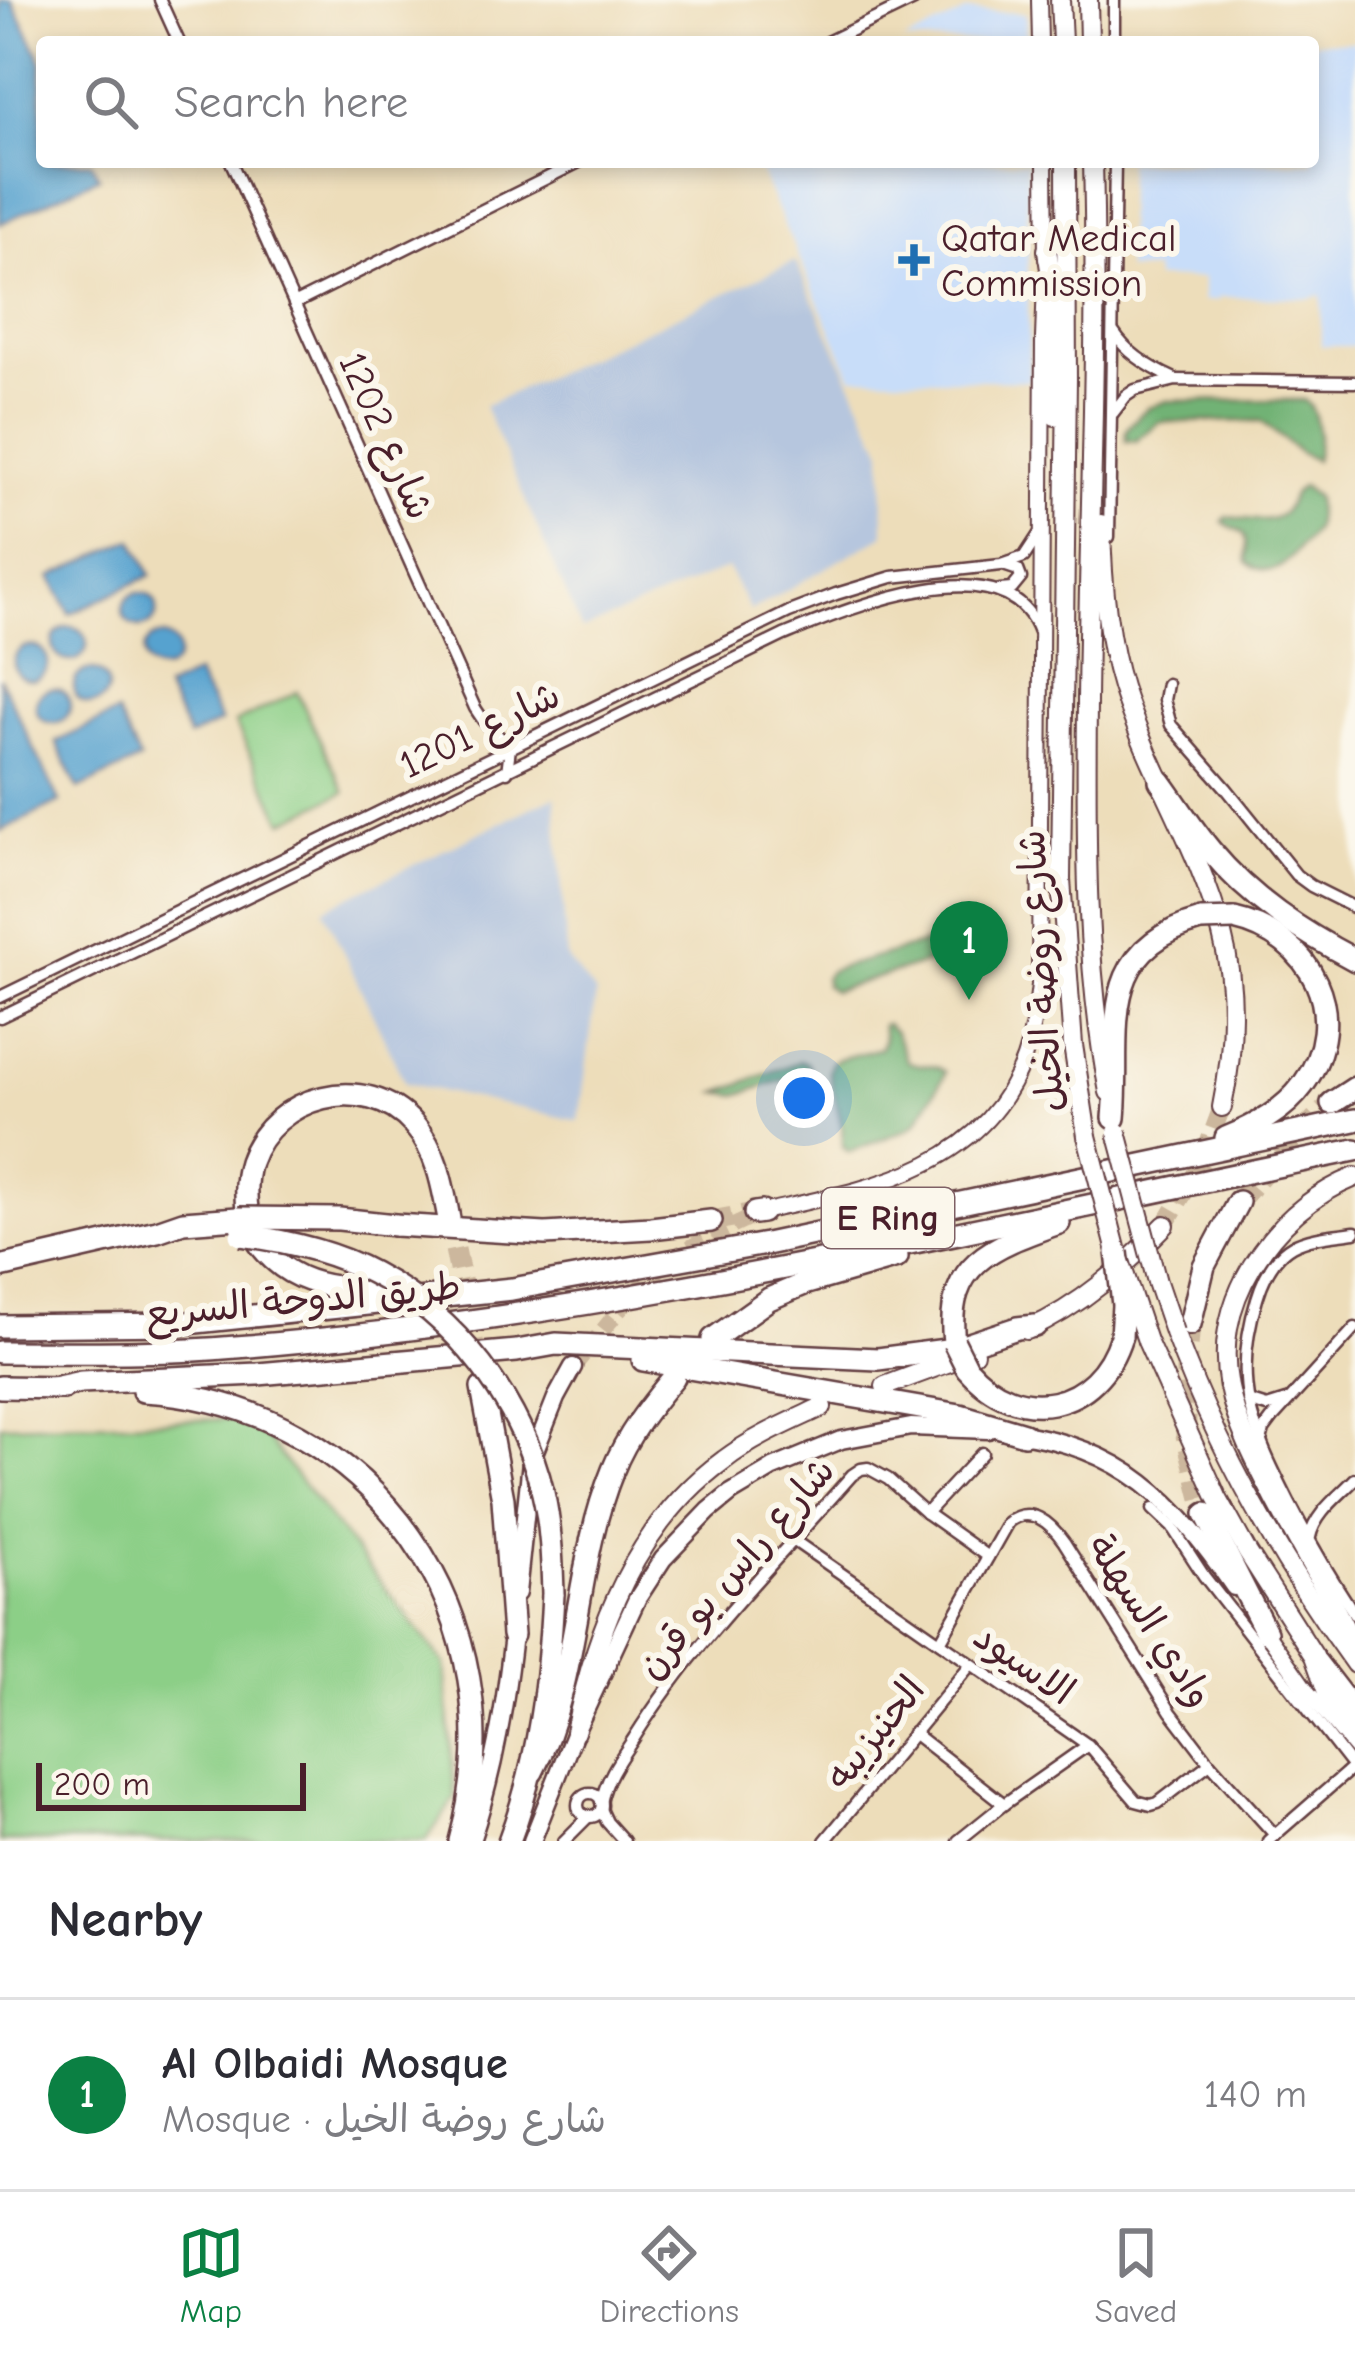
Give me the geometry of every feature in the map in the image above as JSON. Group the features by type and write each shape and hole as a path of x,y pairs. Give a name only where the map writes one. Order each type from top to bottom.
{"highway":[{"path":"1060,0 1062,36"},
{"path":"1088,0 1089,36"},
{"name":"شارع روضة الخيل","path":"1066,168 1061,880 1073,1046 1087,1136 1117,1252 1147,1341 1196,1456 1248,1553 1314,1656"},
{"name":"شارع روضة الخيل","path":"1093,168 1086,790 1090,964 1098,1036 1156,1282 1182,1328 1194,1386 1254,1504 1309,1598 1355,1664"},
{"path":"1047,250 1054,302 1056,450 1066,510"},
{"path":"1091,436 1100,475 1113,652 1122,687 1208,891 1227,956 1233,1030 1222,1106"},
{"path":"1160,781 1207,846 1262,902 1355,960"},
{"path":"1116,1125 1115,1018 1124,979 1135,962 1164,934 1201,920 1234,919 1271,931 1302,957 1320,992 1324,1011 1313,1070 1274,1113 1175,1158"},
{"path":"1332,1103 1355,1088"},
{"path":"449,1219 436,1161 426,1141 397,1111 363,1096 336,1095 298,1106 271,1126 250,1161 245,1190 250,1225 266,1252 296,1275 347,1288 454,1295"},
{"name":"E Ring","path":"1175,1158 1355,1120"},
{"name":"E Ring","path":"956,1232 1355,1150"},
{"name":"طريق الدوحة السريع","path":"0,1326 177,1324 601,1275 1175,1158"},
{"path":"1355,1177 1303,1206 1258,1255 1235,1301 1226,1357 1230,1397 1249,1449 1355,1648"},
{"path":"1182,1328 1204,1266 1238,1202"},
{"path":"1093,1206 1001,1244 968,1271 952,1312 954,1342 967,1368 996,1394 1012,1401 1047,1405 1095,1383 1116,1355 1121,1336 1117,1252"},
{"path":"0,1267 183,1222 239,1226 339,1219 544,1234 711,1221"},
{"path":"884,1386 959,1359 1066,1310 1136,1256 1165,1225"},
{"path":"239,1226 373,1272 430,1313 472,1353 505,1399 531,1452 550,1528 553,1594 532,1772"},
{"path":"713,1339 769,1299 916,1251 956,1232"},
{"name":"طريق الدوحة السريع","path":"0,1352 233,1348 418,1328 611,1302 956,1232"},
{"path":"53,1388 81,1382 258,1374 556,1344 878,1359 954,1349 1035,1326"},
{"path":"517,1351 637,1359 960,1415 1024,1434"},
{"path":"0,1366 88,1360 108,1352"},
{"path":"509,1841 532,1772 553,1729 595,1528 612,1473 636,1426 674,1378"},
{"path":"0,1387 181,1395 260,1416 320,1449 391,1510 418,1545 446,1596 466,1659 475,1730 460,1841"},
{"path":"482,1388 503,1498 513,1635"},
{"path":"575,1732 623,1581 650,1535 684,1494 724,1460 822,1407"},
{"path":"1206,1514 1266,1632"},
{"path":"1314,1656 1328,1692 1355,1731"}],"main road":[{"path":"471,1841 497,1753 506,1702 531,1461 573,1367"},
{"path":"532,1841 626,1622 652,1574 682,1537 731,1493 795,1457 864,1434 937,1426 1024,1434 1094,1453 1150,1487 1192,1528 1266,1632"},
{"name":"شارع روضة الخيل","path":"1314,1656 1355,1709"}],"street":[{"path":"160,0 176,36"},
{"path":"839,36 914,0"},
{"path":"1039,0 1040,36"},
{"path":"1114,0 1114,36"},
{"name":"شارع 1202","path":"234,168 475,708 511,748"},
{"path":"294,304 567,168"},
{"name":"شارع روضة الخيل","path":"758,1214 878,1186 960,1145 1008,1092 1033,1027 1039,985 1045,168"},
{"path":"1105,579 1115,168"},
{"path":"1114,333 1152,368 1176,380"},
{"path":"1112,416 1135,390 1176,380 1355,382"},
{"path":"1001,565 1024,557 1042,528"},
{"path":"991,590 1012,589 1019,582 1018,570 1001,565"},
{"name":"شارع 1201","path":"0,997 789,612 892,577 1001,565"},
{"name":"شارع 1201","path":"0,1017 784,635 844,610 923,590 991,590"},
{"path":"991,590 1025,607 1043,641"},
{"path":"1167,684 1171,725 1296,874 1355,908"},
{"path":"493,731 497,745 493,758"},
{"path":"507,772 511,748"},
{"path":"256,873 264,887"},
{"path":"1355,1232 1297,1244 1281,1255 1261,1287 1249,1328 1245,1367 1260,1445 1355,1615"},
{"path":"1260,1445 1268,1423 1355,1328"},
{"path":"1248,1401 1267,1408 1289,1400"},
{"path":"926,1513 982,1453"},
{"name":"شارع راس بو قرن","path":"596,1811 608,1778 686,1664 861,1469 888,1479 988,1557"},
{"path":"1310,1540 1312,1526 1355,1479"},
{"path":"1153,1509 1172,1527 1204,1576 1353,1769 1272,1838"},
{"path":"1295,1513 1320,1516"},
{"name":"وادي السهلة","path":"940,1642 1008,1522 1020,1514 1037,1517 1056,1531 1149,1680 1272,1838"},
{"name":"الاسيود","path":"794,1540 1088,1745 1132,1797 1151,1805 1167,1799 1210,1762"},
{"path":"1266,1632 1355,1748"},
{"name":"الحنيزيبه","path":"825,1841 971,1664"},
{"path":"913,1733 1004,1804"},
{"path":"958,1841 1088,1745"},
{"name":"شارع راس بو قرن","path":"590,1793 608,1778"},
{"path":"564,1841 596,1811 598,1796 583,1796 578,1802 582,1814 596,1811"},
{"path":"596,1811 624,1841"}],"shaded area":[{"path":"967,11 1026,13 1026,36 916,36"},
{"path":"1319,42 1355,42 1355,346 1321,346 1321,295 1203,301 1203,278 1155,279 1154,270 1126,270 1127,168 1319,168"},
{"name":"Qatar Medical Commission","path":"759,168 1027,168 1029,381 852,377"},
{"path":"795,261 883,451 884,535 750,611 727,568 582,630 484,406"},
{"path":"555,796 567,959 596,994 579,1121 405,1083 323,909"}],"green space":[{"path":"1304,400 1317,428 1315,460 1261,421 1159,422 1136,441 1126,441 1129,426 1147,408 1167,401"},
{"path":"1302,486 1316,497 1317,520 1311,534 1275,569 1262,570 1247,563 1244,535 1223,521 1227,517 1274,518"},
{"path":"297,692 345,792 283,822 235,723"},
{"path":"970,934 973,940 963,952 833,991 825,985 831,970"},
{"path":"882,1025 895,1032 907,1061 945,1072 917,1122 849,1152 843,1147 829,1071 832,1062 881,1048"},
{"path":"801,1061 807,1063 808,1072 737,1095 718,1092"},
{"path":"240,1419 256,1425 445,1664 455,1798 426,1841 0,1841 0,1425"}],"water":[{"path":"0,0 12,0 36,49 36,168 94,168 99,177 0,224"},
{"path":"133,539 151,575 70,614 51,577"},
{"path":"140,593 152,598 157,610 152,622 140,627 128,622 123,610 128,598"},
{"path":"70,627 82,632 87,644 82,656 70,661 58,656 53,644 58,632"},
{"path":"161,636 173,641 178,653 173,665 161,670 149,665 144,653 149,641"},
{"path":"31,646 43,651 48,663 43,675 31,680 19,675 14,663 19,651"},
{"path":"91,670 103,675 108,687 103,699 91,704 79,699 74,687 79,675"},
{"path":"196,674 221,722 189,737 165,689"},
{"path":"0,678 60,802 0,831"},
{"path":"53,689 65,694 70,706 65,718 53,723 41,718 36,706 41,694"},
{"path":"117,713 140,760 78,789 56,742"}],"tunnel":[{"path":"1238,1202 1332,1103"},
{"path":"1165,1225 1200,1166 1222,1107"},
{"path":"711,1221 755,1213"},
{"path":"573,1367 625,1304 669,1261 756,1215"},
{"path":"449,1219 478,1365"},
{"path":"1190,1324 1186,1435 1206,1514"}],"place":[{"name":"Qatar Medical Commission","path":"914,260"},
{"name":"Al Olbaidi Mosque","path":"969,1000"}]}
